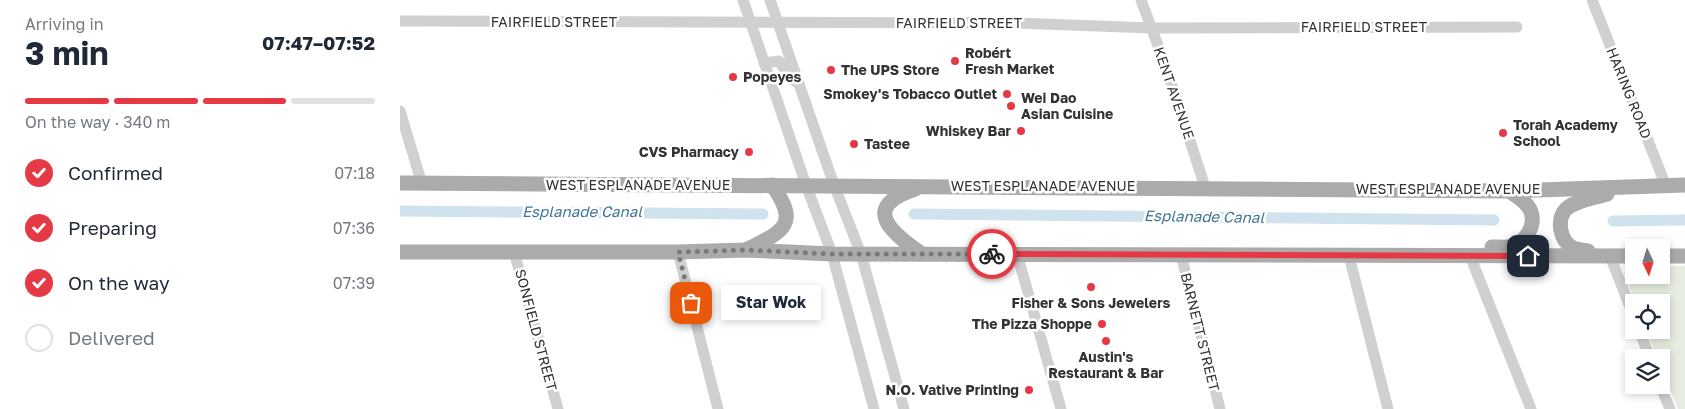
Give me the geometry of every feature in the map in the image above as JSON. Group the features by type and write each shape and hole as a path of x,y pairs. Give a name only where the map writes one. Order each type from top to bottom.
{"main road":[{"name":"WEST ESPLANADE AVENUE","path":"400,184 1205,187 1509,191 1685,185"},
{"path":"746,250 772,237 784,226 788,217 786,206 772,185"},
{"path":"922,254 889,229 886,208 896,195 926,186"},
{"path":"1610,256 1572,248 1564,238 1560,227 1562,216 1566,209 1579,202 1638,188"},
{"path":"1470,256 1476,248 1512,246 1525,238 1532,229 1532,216 1526,204 1509,191"},
{"path":"400,252 678,252 746,250 832,254 1625,256"},
{"path":"1670,256 1685,256"}],"street":[{"path":"743,0 806,185 832,254 874,409"},
{"path":"770,0 834,186 861,254 904,409"},
{"name":"KENT AVENUE","path":"1141,0 1205,187"},
{"name":"HARING ROAD","path":"1592,0 1666,186"},
{"name":"FAIRFIELD STREET","path":"400,22 1015,23 1151,28 1517,27"},
{"path":"764,63 779,61 790,78 799,84"},
{"path":"400,111 422,184"},
{"name":"SONFIELD STREET","path":"514,252 558,409"},
{"path":"678,252 718,409"},
{"path":"1017,254 1060,409"},
{"name":"BARNETT STREET","path":"1181,255 1220,409"},
{"path":"1349,256 1388,409"},
{"path":"1470,256 1531,409"},
{"path":"1610,256 1625,294"},
{"path":"1664,394 1670,409"}],"shaded area":[{"path":"1670,266 1685,266 1685,409 1678,409 1670,390 1670,349 1654,349 1650,339 1670,339 1670,294 1632,294 1628,284 1670,284"}],"waterway":[{"name":"Esplanade Canal","path":"400,211 763,214"},
{"name":"Esplanade Canal","path":"914,214 1494,220"},
{"name":"Esplanade Canal","path":"1613,221 1685,220"}],"way so far":[{"path":"691,303 678,252 746,250 832,254 992,254"}],"place":[{"name":"Robért Fresh Market","path":"955,61"},
{"name":"The UPS Store","path":"831,70"},
{"name":"Popeyes","path":"733,77"},
{"name":"Smokey's Tobacco Outlet","path":"1007,94"},
{"name":"Wei Dao Asian Cuisine","path":"1011,106"},
{"name":"Whiskey Bar","path":"1021,131"},
{"name":"Torah Academy School","path":"1503,133"},
{"name":"Tastee","path":"854,144"},
{"name":"CVS Pharmacy","path":"749,152"},
{"name":"Fisher & Sons Jewelers","path":"1091,287"},
{"name":"Star Wok","path":"691,303"},
{"name":"The Pizza Shoppe","path":"1102,324"},
{"name":"Austin's Restaurant & Bar","path":"1106,341"},
{"name":"N.O. Vative Printing","path":"1029,390"}],"route":[{"path":"992,254 1528,256"}]}
